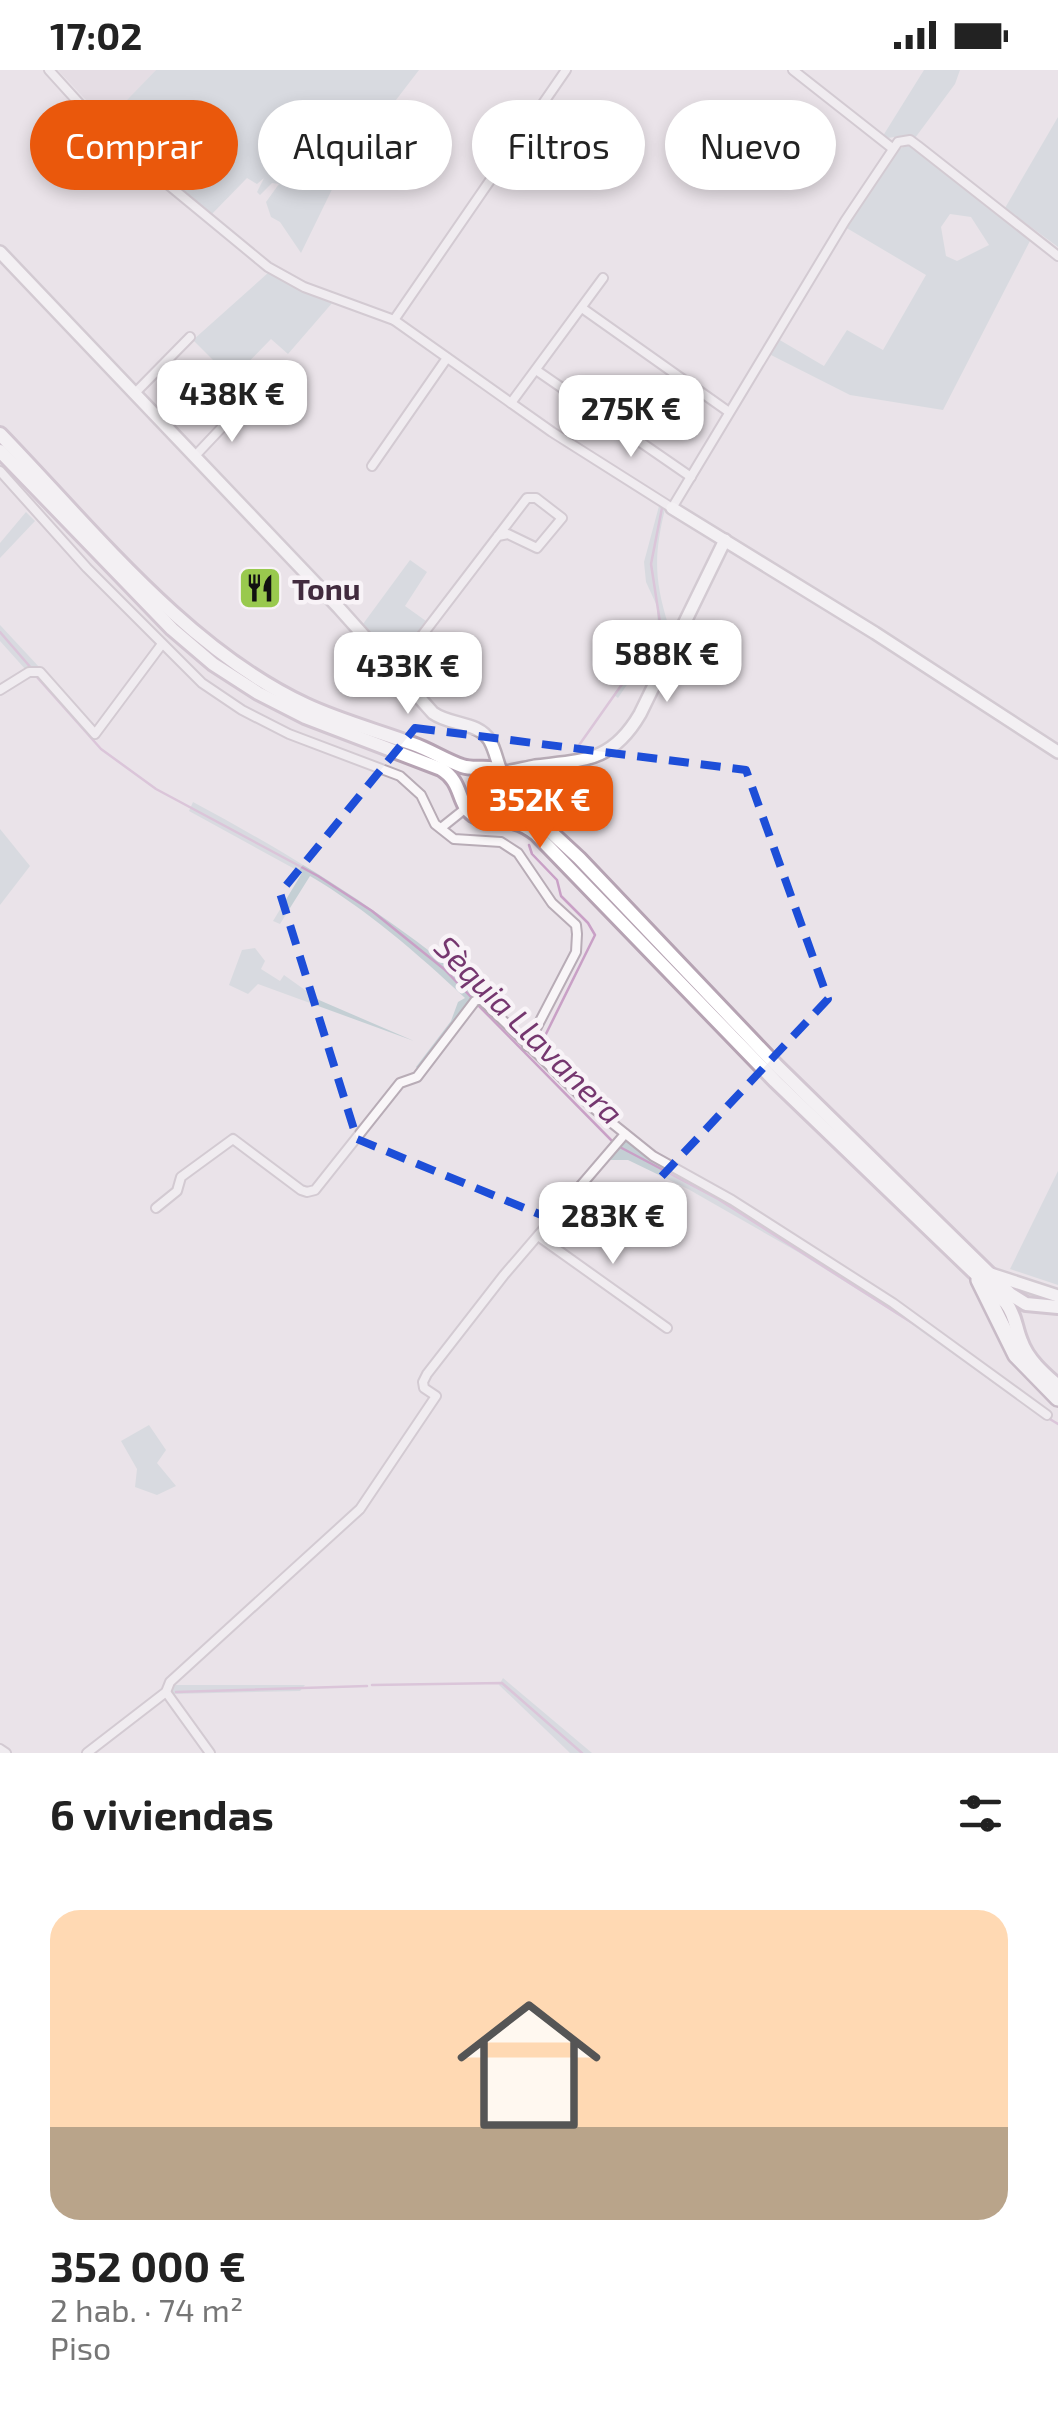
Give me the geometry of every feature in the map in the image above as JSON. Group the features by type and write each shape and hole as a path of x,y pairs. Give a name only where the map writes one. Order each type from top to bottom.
{"highway":[{"path":"983,1276 1016,1355 1058,1398"}],"main road":[{"path":"0,434 177,617 230,661 310,707 424,748 460,766 502,772 514,792 983,1276 1006,1303 1027,1353 1058,1386"},
{"path":"0,451 144,601 213,664 281,706 440,769 453,778 466,808 481,819 520,823 556,853 786,1092 983,1276 1015,1299 1058,1308"},
{"path":"462,792 465,781 482,768"},
{"path":"498,818 509,809 514,792"},
{"path":"1018,1326 1024,1314 1035,1306"}],"street":[{"path":"49,70 108,135 268,267 304,287 394,320 672,508 1058,752"},
{"path":"394,320 566,70"},
{"path":"793,70 892,148"},
{"path":"672,508 892,148 905,140 918,146 1058,256"},
{"path":"0,252 439,718 482,731 502,772 590,758 614,747 624,737 640,714 725,540"},
{"path":"512,403 603,278"},
{"path":"582,308 730,412"},
{"path":"134,394 190,337"},
{"path":"372,466 447,358"},
{"path":"536,370 690,477"},
{"path":"194,457 243,406"},
{"path":"0,471 202,682 242,710 318,746 400,776 421,795 429,816 441,828 462,841 485,840 510,846 524,861 552,903 576,925 576,952 527,1046"},
{"path":"394,672 527,498 532,496 562,518 537,548 508,534 498,536"},
{"path":"0,690 29,672 40,672 95,734 162,644"},
{"path":"482,768 494,752"},
{"path":"514,792 527,768"},
{"path":"441,828 466,808"},
{"path":"156,1208 177,1191 181,1177 234,1140 301,1190 315,1190 400,1083 417,1077 475,1002 482,999 592,1107 653,1156 732,1200 893,1303 1047,1414"},
{"path":"87,1753 166,1692 170,1682 360,1509 436,1396 424,1388 427,1374 625,1134"},
{"path":"538,1236 667,1328"},
{"path":"983,1276 1058,1296"},
{"path":"166,1692 210,1753"}],"highlighted area":[{"path":"415,728 746,770 828,999 602,1240 357,1139 280,893"}],"shaded area":[{"path":"58,70 156,70 128,100 86,100"},
{"path":"156,70 419,70 396,100 258,100 258,183 247,178 238,187 238,100 127,100"},
{"path":"924,70 960,70 955,84 915,138 908,135 881,139"},
{"path":"1058,117 1058,247 1005,208"},
{"path":"907,145 924,154 1031,239 943,410 850,395 769,354 778,339 824,366 847,330 883,350 926,275 845,227 894,152","holes":["950,214 971,217 989,245 957,261 946,256 941,227"]},
{"path":"179,190 235,190 210,216"},
{"path":"275,190 332,190 301,253 280,222 271,217 266,202"},
{"path":"269,272 333,302 288,354 271,339 232,379 193,340"},
{"path":"659,506 665,509 657,553 658,580 668,624 618,698 614,695 658,629 657,606 646,582 644,562"},
{"path":"26,512 35,521 0,558 0,543"},
{"path":"410,560 427,572 405,606 426,621 397,659 363,624"},
{"path":"0,625 40,668 26,670 0,641"},
{"path":"193,802 345,891 486,997 474,996 419,1070 416,1067 451,1021 458,1002 465,998 391,932 310,876 280,924 273,921 302,873 189,811"},
{"path":"0,829 30,866 0,905"},
{"path":"255,948 265,961 261,969 280,981 284,975 319,1000 414,1041 258,984 248,994 229,985 242,950"},
{"path":"626,1138 892,1305 1042,1418 907,1321 798,1252 688,1189 628,1160 606,1160"},
{"path":"1058,1171 1058,1285 1010,1269"},
{"path":"149,1425 166,1450 157,1463 176,1486 157,1495 135,1487 137,1469 121,1441"},
{"path":"503,1678 592,1753 570,1753 499,1685"},
{"path":"172,1685 305,1685 300,1691 173,1694"}],"waterway":[{"path":"577,748 661,629 651,564 662,508"},
{"name":"Sèquia Llavanera","path":"0,632 32,669"},
{"name":"Sèquia Llavanera","path":"36,676 101,749 156,789 318,876 372,911 444,969 472,998"},
{"path":"539,803 557,776"},
{"path":"529,845 532,854 557,880 561,896 595,935 539,1048"},
{"name":"Sèquia Llavanera","path":"477,1004 616,1145 718,1199 928,1333"},
{"name":"Sèquia Llavanera","path":"1048,1418 1058,1424"},
{"path":"372,1685 502,1683 582,1753"},
{"path":"176,1692 367,1686"}],"place":[{"name":"Tonu","path":"260,588"}]}
